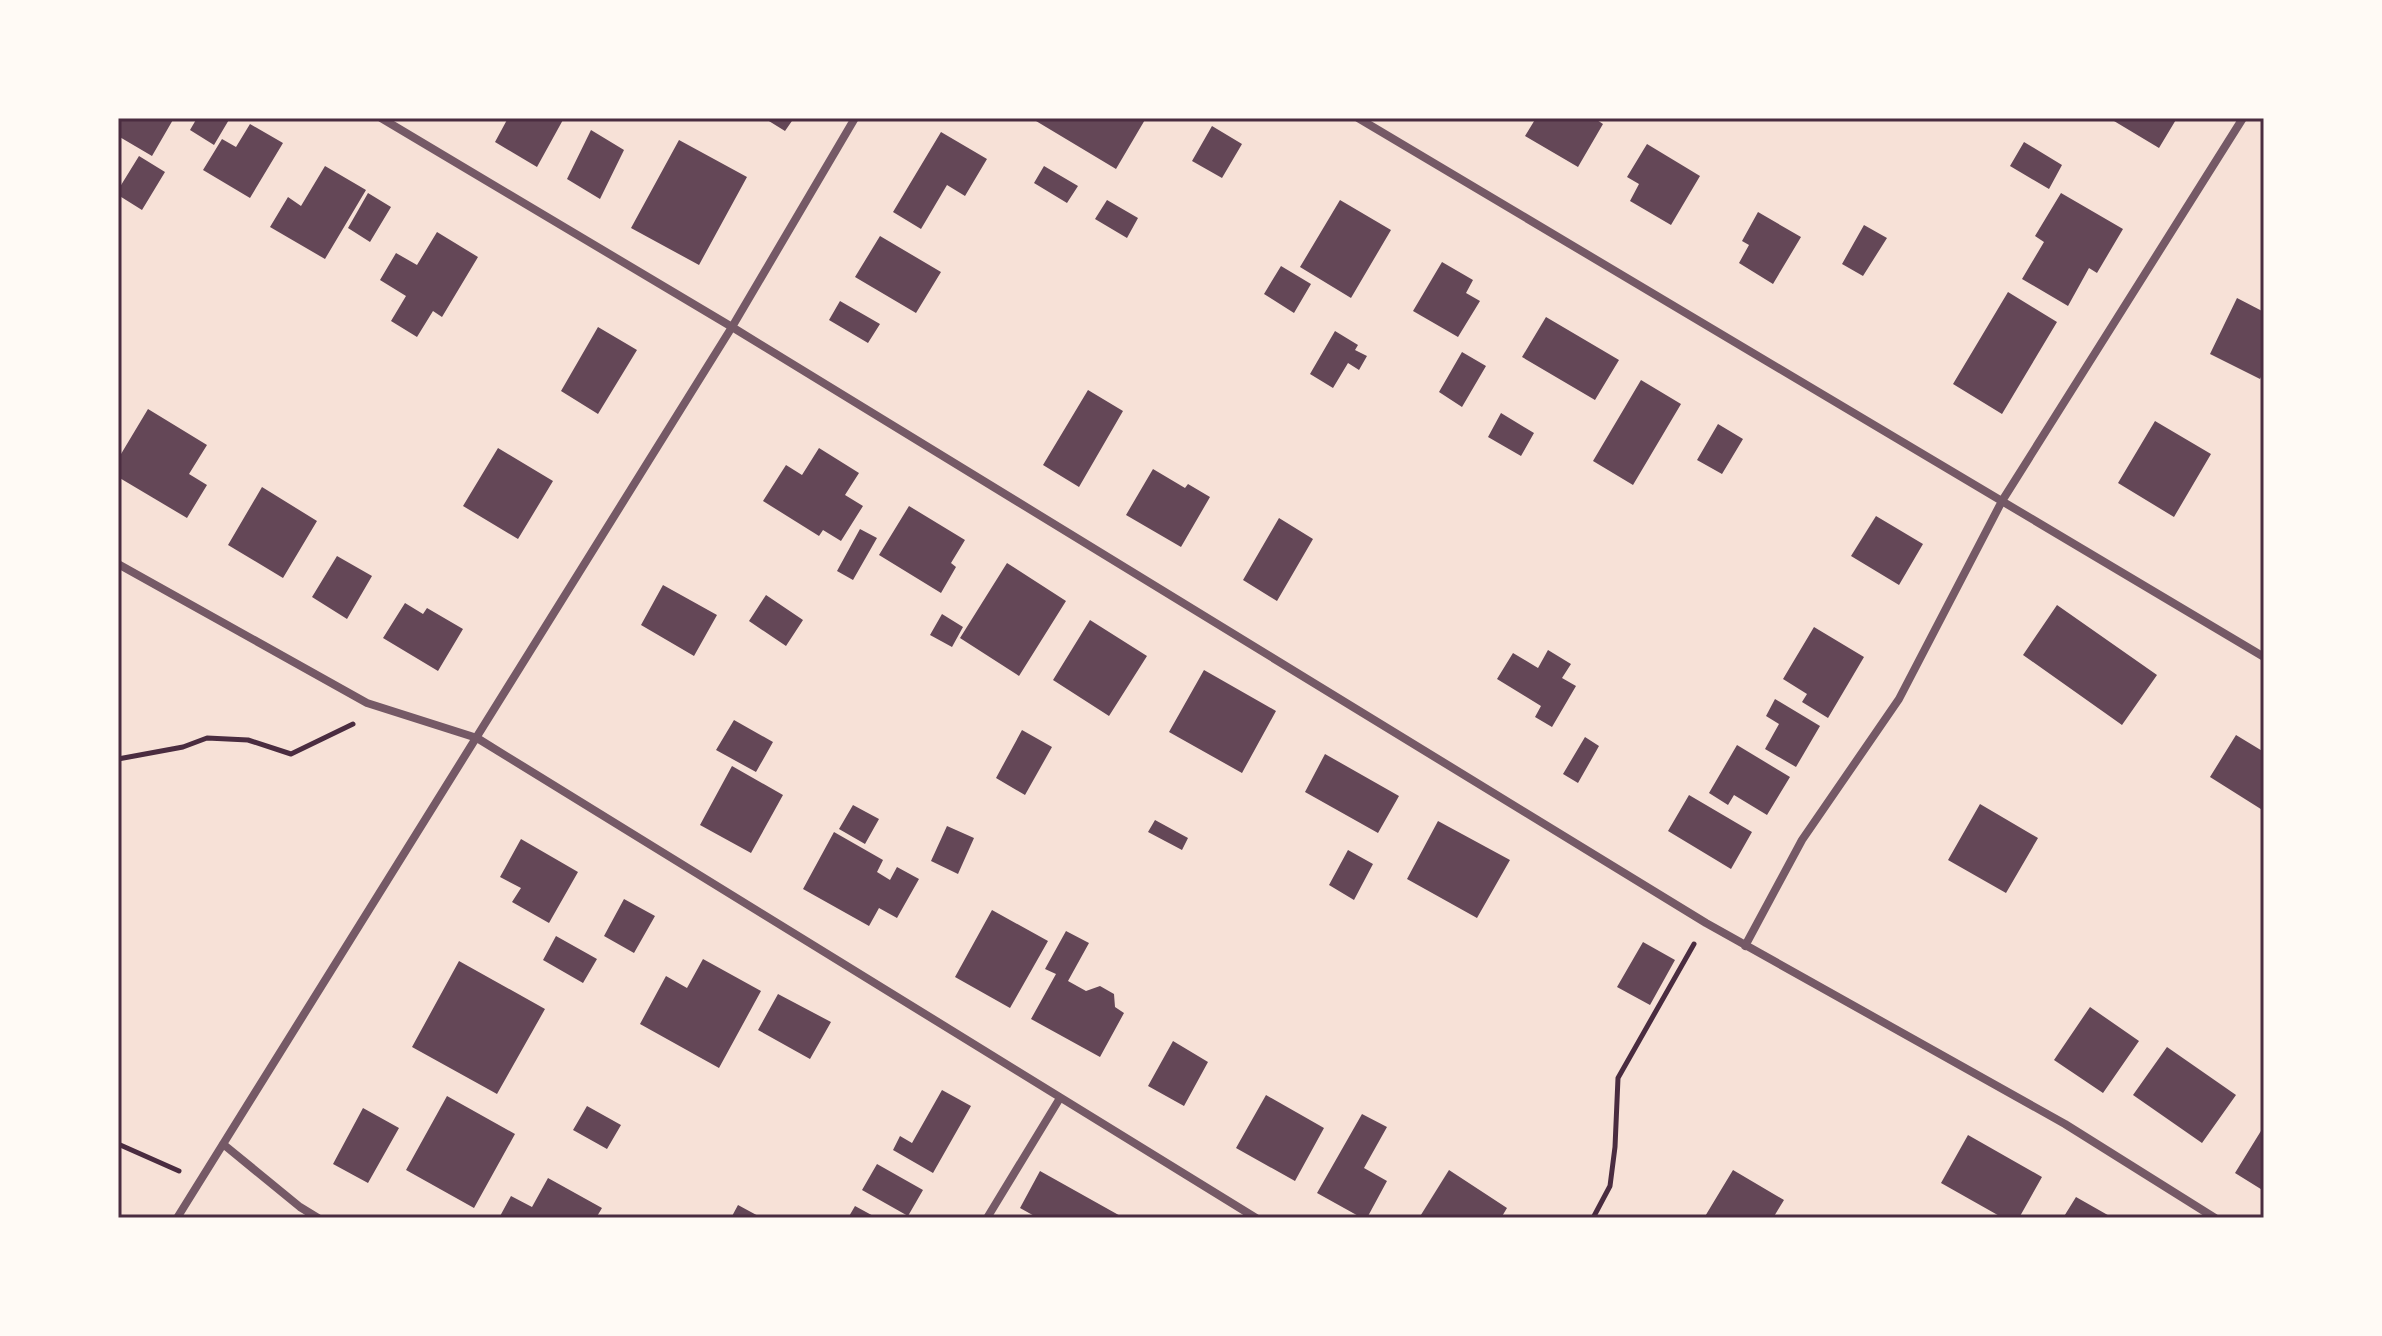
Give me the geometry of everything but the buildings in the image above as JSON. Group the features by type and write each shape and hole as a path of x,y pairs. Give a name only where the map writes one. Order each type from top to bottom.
{"street":[{"path":"381,118 732,327 1706,923 2065,1124 2215,1218"},
{"path":"177,1218 732,327 855,118"},
{"path":"1358,118 2264,657"},
{"path":"1745,946 1802,840 1899,699 2002,501 2243,118"},
{"path":"118,564 367,703 477,738 1256,1218"},
{"path":"987,1218 1060,1098"},
{"path":"223,1144 318,1218"},
{"path":"1232,1204 1237,1218"}],"path":[{"path":"118,759 183,747 207,738 248,740 291,754 357,722 367,703"},
{"path":"1593,1218 1610,1186 1618,1078 1706,923"},
{"path":"118,1144 199,1183"}]}
